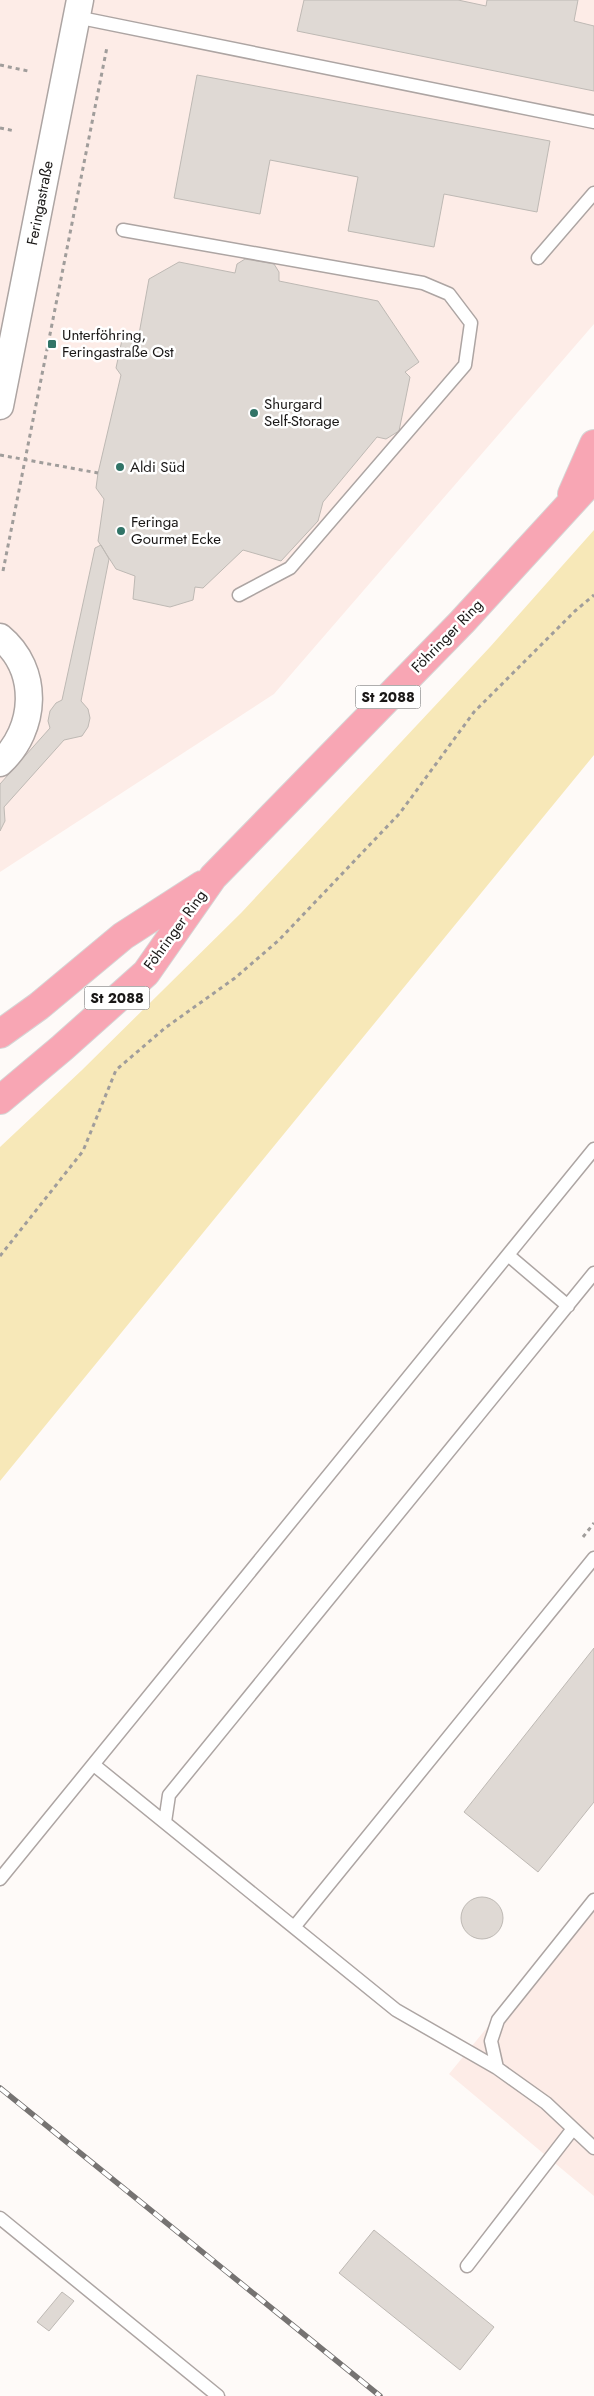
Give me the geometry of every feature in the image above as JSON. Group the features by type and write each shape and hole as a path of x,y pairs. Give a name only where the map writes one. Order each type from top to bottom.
{"highway":[{"path":"562,515 594,444"},
{"name":"Föhringer Ring","path":"0,1100 62,1048 146,972 213,877 462,622 594,478"},
{"name":"Föhringer Ring","path":"0,1034 39,1006 122,936 213,877"}],"street":[{"name":"Feringastraße","path":"0,406 78,8"},
{"path":"0,636 17,655 29,689 30,707 26,724 18,741 0,763"}],"lane":[{"path":"78,8 112,24 594,122"},
{"path":"538,258 594,193"},
{"path":"123,230 423,283 449,294 471,323 465,365 290,568 239,595"},
{"path":"0,1879 594,1149"},
{"path":"508,1255 568,1306"},
{"path":"165,1822 170,1795 594,1273"},
{"path":"295,1926 594,1558"},
{"path":"94,1765 295,1926 396,2010 497,2068 546,2103 572,2130 594,2148"},
{"path":"497,2068 491,2041 498,2020 594,1900"},
{"path":"467,2266 572,2130"},
{"path":"0,2218 218,2396"}],"path":[{"path":"3,571 112,24"},
{"path":"0,65 28,71"},
{"path":"0,128 15,131"},
{"path":"0,454 98,473"},
{"path":"0,1256 83,1151 116,1070 165,1028 236,978 279,940 400,813 474,712 575,610 594,594"}],"shaded area":[{"path":"0,0 594,0 594,324 274,694 0,872"},
{"path":"594,530 594,755 0,1481 0,1147 82,1070 241,913 490,647"},
{"path":"594,1897 594,2196 449,2074"}],"building":[{"path":"304,0 458,0 486,6 487,0 578,0 574,21 594,26 594,91 297,31"},
{"path":"197,75 550,141 537,212 444,194 434,247 348,231 358,177 270,160 260,214 174,198"},
{"path":"245,259 274,264 279,272 279,281 378,301 419,362 405,372 410,377 399,431 386,439 377,437 323,502 318,521 281,561 243,550 203,588 195,587 193,600 170,607 133,599 135,576 116,569 98,541 104,499 96,488 121,375 116,368 123,335 139,334 149,279 179,262 235,273 237,264"},
{"path":"101,545 109,559 81,701 88,709 90,718 88,727 82,736 64,740 4,807 5,821 0,831 0,784 50,728 48,721 50,711 56,703 62,700 95,548"},
{"path":"594,1648 594,1802 538,1872 464,1812"},
{"path":"486,1897 494,1900 500,1906 503,1918 500,1930 494,1936 478,1939 470,1936 464,1930 461,1914 464,1906 470,1900"},
{"path":"374,2230 494,2327 460,2370 339,2273"},
{"path":"62,2292 74,2301 49,2331 37,2322"}],"railway":[{"path":"0,2088 380,2396"}],"place":[{"name":"Unterföhring, Feringastraße Ost","path":"52,344"},
{"name":"Shurgard Self-Storage","path":"254,413"},
{"name":"Aldi Süd","path":"120,467"},
{"name":"Feringa Gourmet Ecke","path":"121,531"}]}
